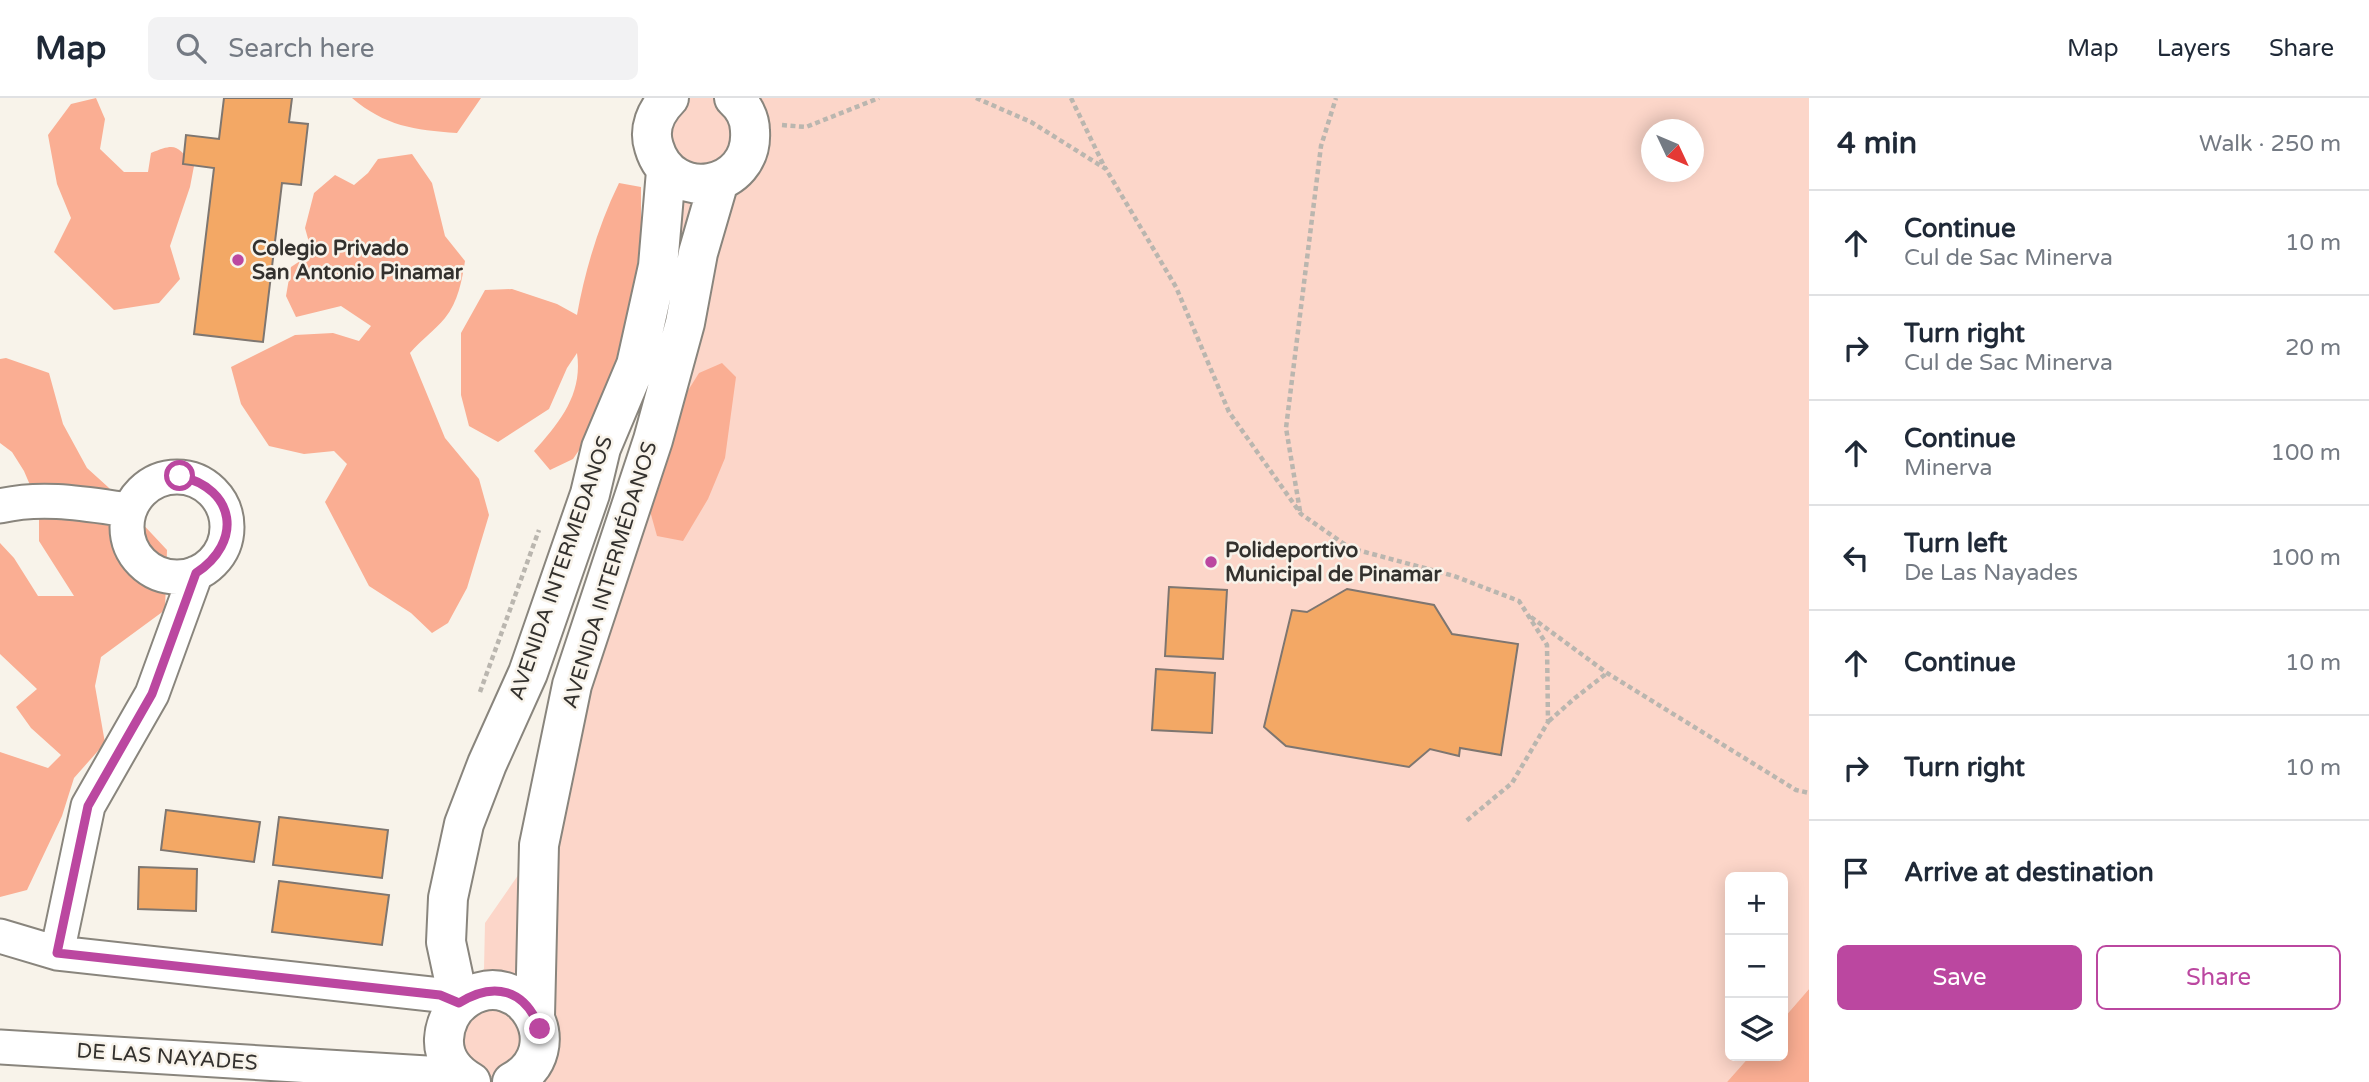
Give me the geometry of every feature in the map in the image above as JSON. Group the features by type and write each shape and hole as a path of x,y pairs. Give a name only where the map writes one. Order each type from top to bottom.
{"main road":[{"path":"669,98 661,106 653,122 652,140 657,158 666,171 684,181 701,185 719,181 734,172 745,158 751,141 742,111"},
{"name":"AVENIDA INTERMEDANOS","path":"459,1003 446,942 448,898 464,824 487,764 533,661 590,494 601,448 636,365 658,266 666,171"},
{"name":"AVENIDA INTERMÉDANOS","path":"530,1073 540,1043 540,1029 535,1016 539,845 572,685 653,440 685,323 698,253 719,181"},
{"path":"464,1080 449,1061 444,1044 449,1018 459,1003 474,994 498,991 513,995 526,1004 535,1016"}],"street":[{"path":"180,476 196,480 210,489 221,502 227,518 227,535 221,551 211,564 196,573 180,577 164,576 149,569 137,558 129,544 126,527 128,510 137,496 149,485 163,478 180,476"},
{"path":"0,506 18,502 58,500 128,510"},
{"path":"57,953 88,806 152,694 196,573"},
{"path":"0,936 57,953 440,995 459,1003"},
{"name":"DE LAS NAYADES","path":"0,1047 464,1080"}],"path":[{"path":"742,111 806,127 879,98"},
{"path":"976,98 1031,121 1106,169"},
{"path":"1071,98 1106,169 1176,287 1229,412 1301,514 1350,548 1454,576 1519,601 1547,645 1548,722"},
{"path":"1301,514 1286,428 1321,146 1336,98"},
{"path":"1528,615 1607,673 1796,790 1809,793"},
{"path":"1465,822 1512,783 1548,722 1607,673"}],"shaded area":[{"path":"96,98 105,119 100,149 124,172 148,172 151,153 172,147 180,150 194,166 190,187 170,246 180,279 159,303 114,310 54,252 71,218 57,184 48,135 71,104"},
{"path":"352,98 481,98 457,133 427,130 388,121"},
{"name":"Polideportivo Municipal de Pinamar","path":"669,98 1809,98 1809,989 1788,1013 1788,872 1725,872 1725,1061 1746,1061 1727,1082 471,1082 449,1018 484,969 485,923 539,845 685,323 678,178 666,171"},
{"path":"412,154 432,183 445,236 465,261 459,291 449,312 410,353 445,438 479,479 489,515 467,588 448,623 432,633 411,613 369,586 325,502 347,464 334,451 304,454 269,446 241,404 231,367 295,335 333,333 359,341 371,326 341,306 296,317 286,296 291,267 312,253 305,228 314,193 335,175 354,185 368,173 378,159"},
{"path":"619,183 641,187 637,269 625,323 628,346 586,440 573,459 550,470 534,451 568,406 576,382 577,353 567,368 549,409 498,442 469,426 461,395 461,333 485,290 512,289 557,304 577,315 594,248"},
{"path":"6,358 49,373 63,424 87,468 167,550 165,610 101,657 95,686 105,743 74,778 62,816 27,890 0,897 0,752 48,768 61,755 31,728 16,707 37,689 0,654 0,543 14,558 38,596 74,596 39,541 39,506 24,471 12,452 0,443 0,359"},
{"path":"722,363 736,377 725,458 708,499 683,541 657,536 650,511 658,470 677,408 699,373"},
{"path":"1809,989 1809,1082 1727,1082 1746,1061 1788,1061 1788,1013"}],"building":[{"name":"Colegio Privado San Antonio Pinamar","path":"224,98 292,98 289,122 308,124 301,185 282,183 263,342 194,334 214,168 183,164 186,135 219,139"},
{"path":"1169,587 1227,590 1223,659 1165,656"},
{"name":"Polideportivo Municipal de Pinamar","path":"1347,589 1434,605 1452,634 1518,644 1501,755 1460,748 1459,756 1430,749 1409,767 1286,746 1264,727 1292,610 1307,612"},
{"path":"1156,669 1215,673 1212,733 1152,730"},
{"path":"166,810 260,822 254,862 161,850"},
{"path":"279,817 388,830 382,878 273,865"},
{"path":"139,867 197,869 196,911 138,909"},
{"path":"279,881 389,895 382,945 272,932"}],"place":[{"name":"Colegio Privado San Antonio Pinamar","path":"238,260"},
{"name":"Polideportivo Municipal de Pinamar","path":"1211,562"}],"route":[{"path":"180,476 196,480 210,489 221,502 227,518 227,535 221,551 211,564 196,573 152,694 88,806 57,953 440,995 459,1003 483,991 498,991 513,995 526,1004 540,1029"}]}
